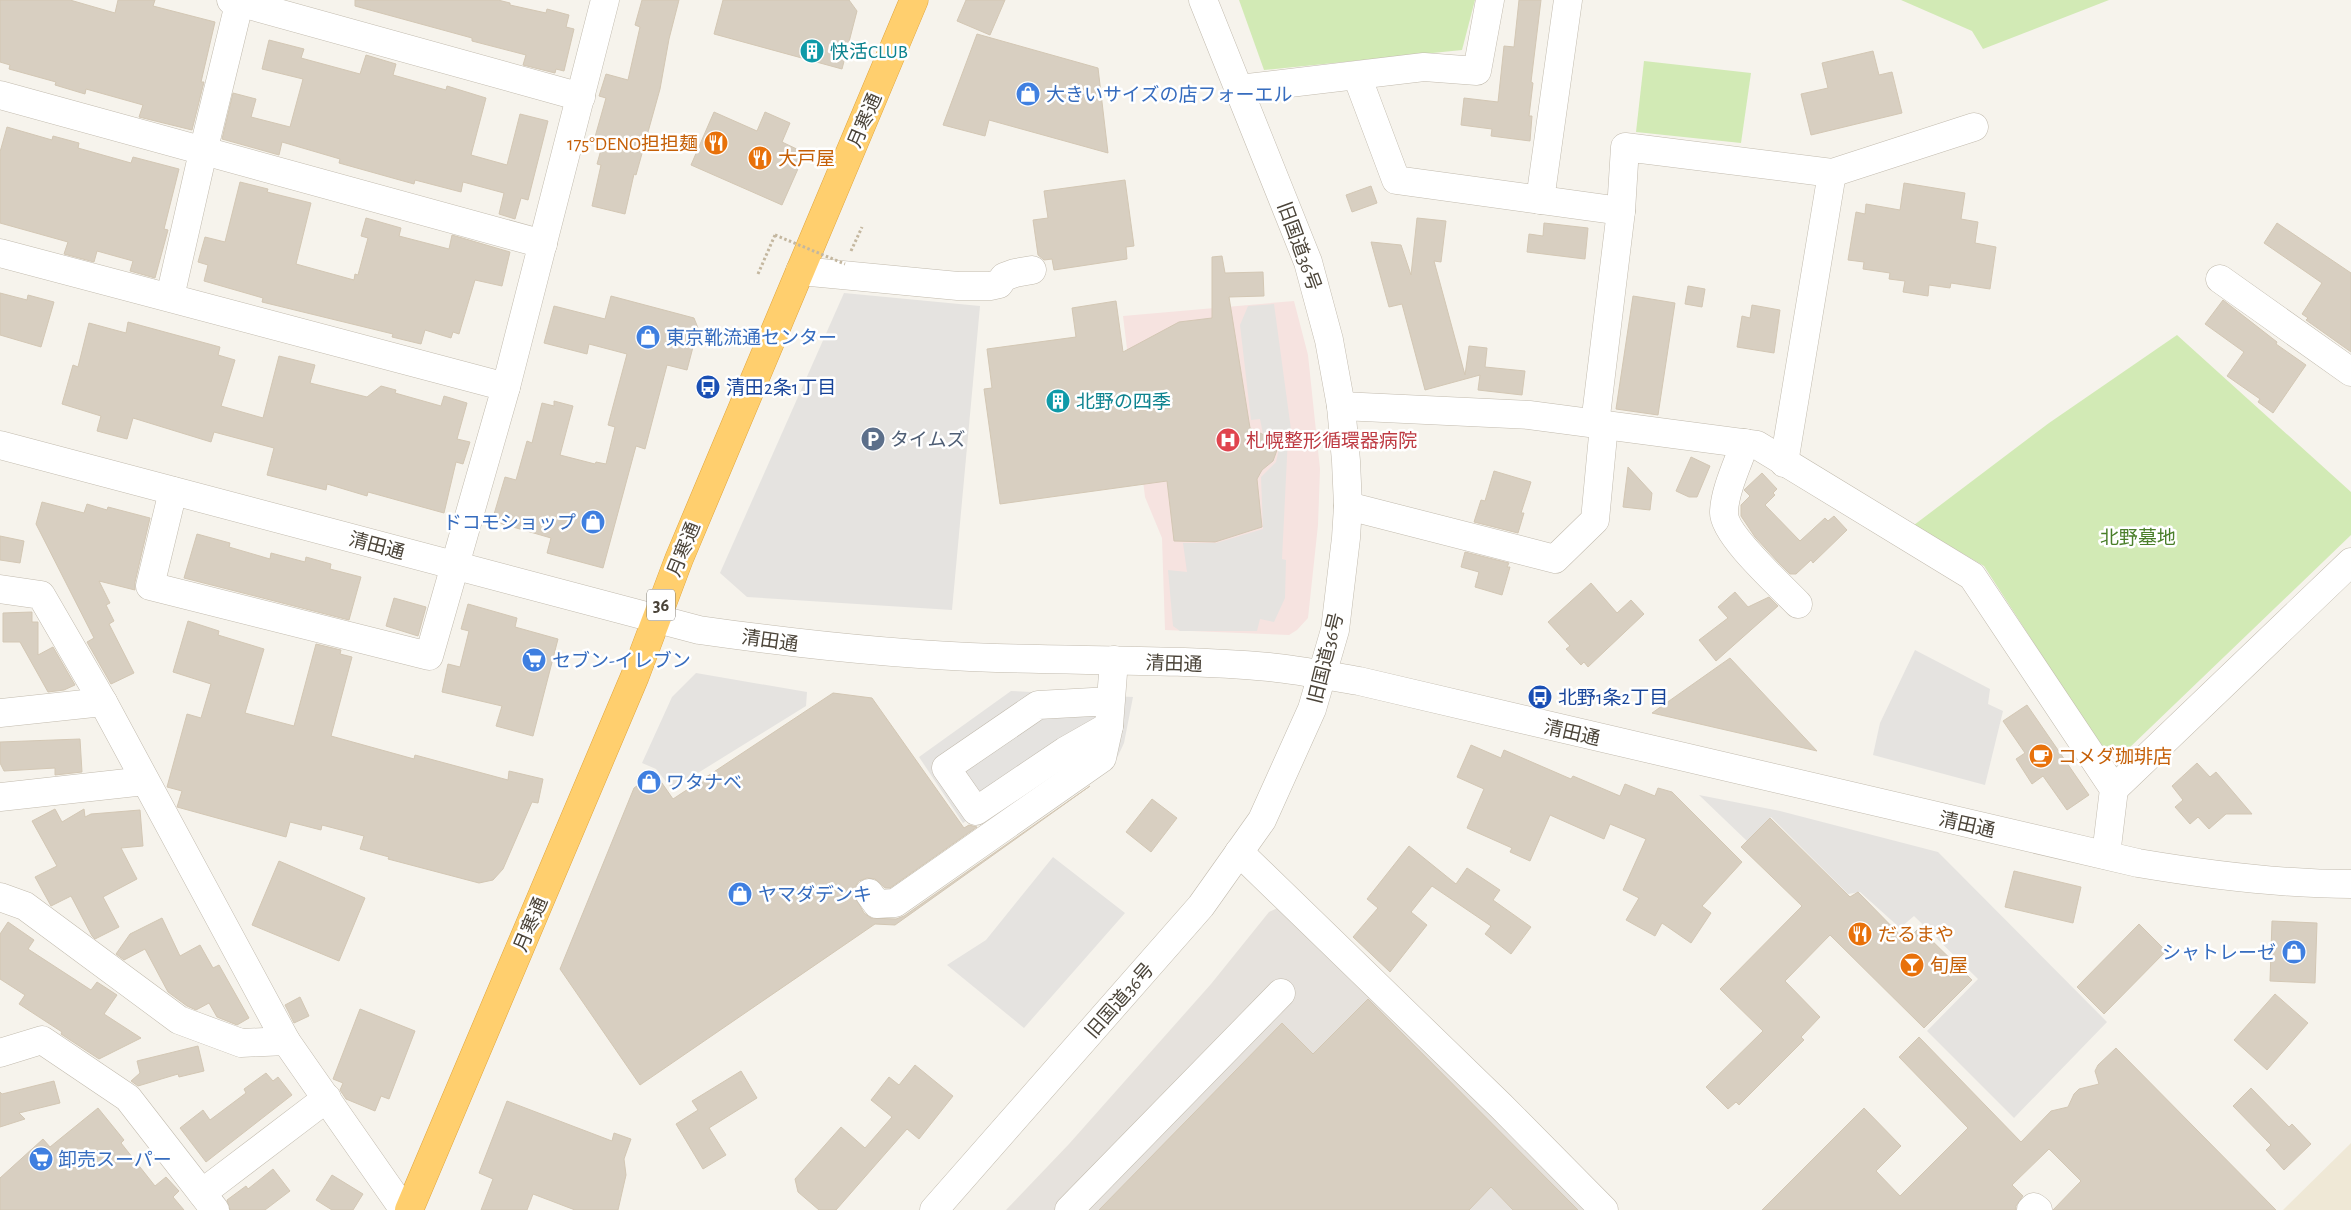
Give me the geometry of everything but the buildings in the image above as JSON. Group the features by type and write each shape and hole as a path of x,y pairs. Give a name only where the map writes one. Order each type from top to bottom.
{"highway":[{"name":"月寒通","path":"409,1210 635,676 656,619 914,0"}],"street":[{"path":"173,490 150,586 429,656 506,387 605,0"},
{"name":"旧国道36号","path":"934,1210 1201,906 1262,820 1312,709 1334,630 1346,538 1348,506 1341,406 1325,322 1308,262 1203,0"},
{"path":"1239,89 1424,67 1477,70 1490,0"},
{"path":"1540,200 1568,0"},
{"path":"170,297 237,1 580,97"},
{"path":"1357,76 1396,180 1621,211"},
{"path":"0,95 543,244"},
{"path":"1348,506 1556,559 1595,520 1600,425 1621,211 1625,147 1832,172 1974,127"},
{"path":"1784,462 1832,172"},
{"path":"0,253 76,275 170,297 506,387"},
{"path":"800,271 958,286 990,286 999,284 1004,277 1032,270"},
{"path":"2220,279 2351,372"},
{"path":"1341,406 1529,415 1757,445 1972,576 2114,789"},
{"path":"1744,443 1725,502 1724,520 1732,535 1798,604"},
{"name":"清田通","path":"0,445 698,630 806,646 995,658 1114,660 1270,668 1358,681 1799,786 2138,863 2217,876 2312,884 2351,884"},
{"path":"2106,856 2114,789 2351,562"},
{"path":"0,589 41,595 103,702 286,1041 404,1210"},
{"path":"870,893 877,904 895,903 1102,758 1110,713 1114,660"},
{"path":"0,713 103,702"},
{"path":"1038,706 1110,713 1065,750 976,811 946,768 1038,706"},
{"path":"0,797 145,781"},
{"path":"1239,852 1494,1099 1604,1210"},
{"path":"0,896 25,906 179,1020 241,1043 286,1041"},
{"path":"1069,1210 1282,993"},
{"path":"0,1053 42,1040 128,1098 208,1202 327,1098"},
{"path":"2031,1210 2034,1207 2038,1210"}],"path":[{"path":"758,274 775,235 845,264 862,227"}],"shaded area":[{"name":"タイムズ","path":"844,293 980,306 952,610 747,597 720,573"},
{"name":"札幌整形循環器病院","path":"1294,301 1308,355 1320,469 1318,525 1308,618 1297,630 1289,635 1165,630 1162,538 1145,497 1123,316"},
{"path":"1274,304 1292,437 1288,437 1282,559 1286,560 1285,598 1274,622 1260,619 1257,631 1180,631 1173,626 1168,570 1187,572 1183,543 1216,543 1263,529 1261,477 1276,462 1279,449 1276,442 1263,434 1260,419 1251,420 1240,325 1248,306"},
{"path":"1915,650 1990,689 1988,704 2003,711 1985,785 1873,755 1880,723"},
{"path":"696,673 807,692 806,706 672,789 656,769 642,763 672,697"},
{"path":"1011,691 1133,697 1124,743 1112,769 1095,746 982,810 963,823 919,757"},
{"path":"1699,795 1780,811 1938,852 2107,1022 2014,1118 1927,1031 1978,979 1914,916 1900,928 1860,892 1848,894 1771,817 1747,841"},
{"path":"1053,857 1125,913 1024,1028 947,965 986,940"},
{"path":"1282,906 1584,1210 1006,1210 1069,1144 1211,984 1269,912"},
{"path":"2351,1143 2351,1210 2283,1210"}],"green space":[{"path":"1239,0 1475,0 1462,50 1264,70"},
{"path":"1901,0 2109,0 1983,49 1972,31"},
{"path":"1644,61 1751,73 1741,143 1636,132"},
{"name":"北野墓地","path":"2177,335 2351,492 2351,535 2126,751 2103,750 1984,566 1914,525 2049,423"}],"place":[{"name":"快活CLUB","path":"812,51"},
{"name":"大きいサイズの店フォーエル","path":"1028,94"},
{"name":"175°DENO担担麺","path":"716,143"},
{"name":"大戸屋","path":"760,158"},
{"name":"東京靴流通センター","path":"648,337"},
{"name":"清田2条1丁目","path":"708,387"},
{"name":"北野の四季","path":"1058,401"},
{"name":"タイムズ","path":"873,439"},
{"name":"札幌整形循環器病院","path":"1228,440"},
{"name":"ドコモショップ","path":"593,522"},
{"name":"セブン-イレブン","path":"534,660"},
{"name":"北野1条2丁目","path":"1540,697"},
{"name":"コメダ珈琲店","path":"2041,756"},
{"name":"ワタナベ","path":"649,782"},
{"name":"ヤマダデンキ","path":"740,894"},
{"name":"だるまや","path":"1860,934"},
{"name":"シャトレーゼ","path":"2294,952"},
{"name":"旬屋","path":"1912,965"},
{"name":"卸売スーパー","path":"41,1159"}]}
